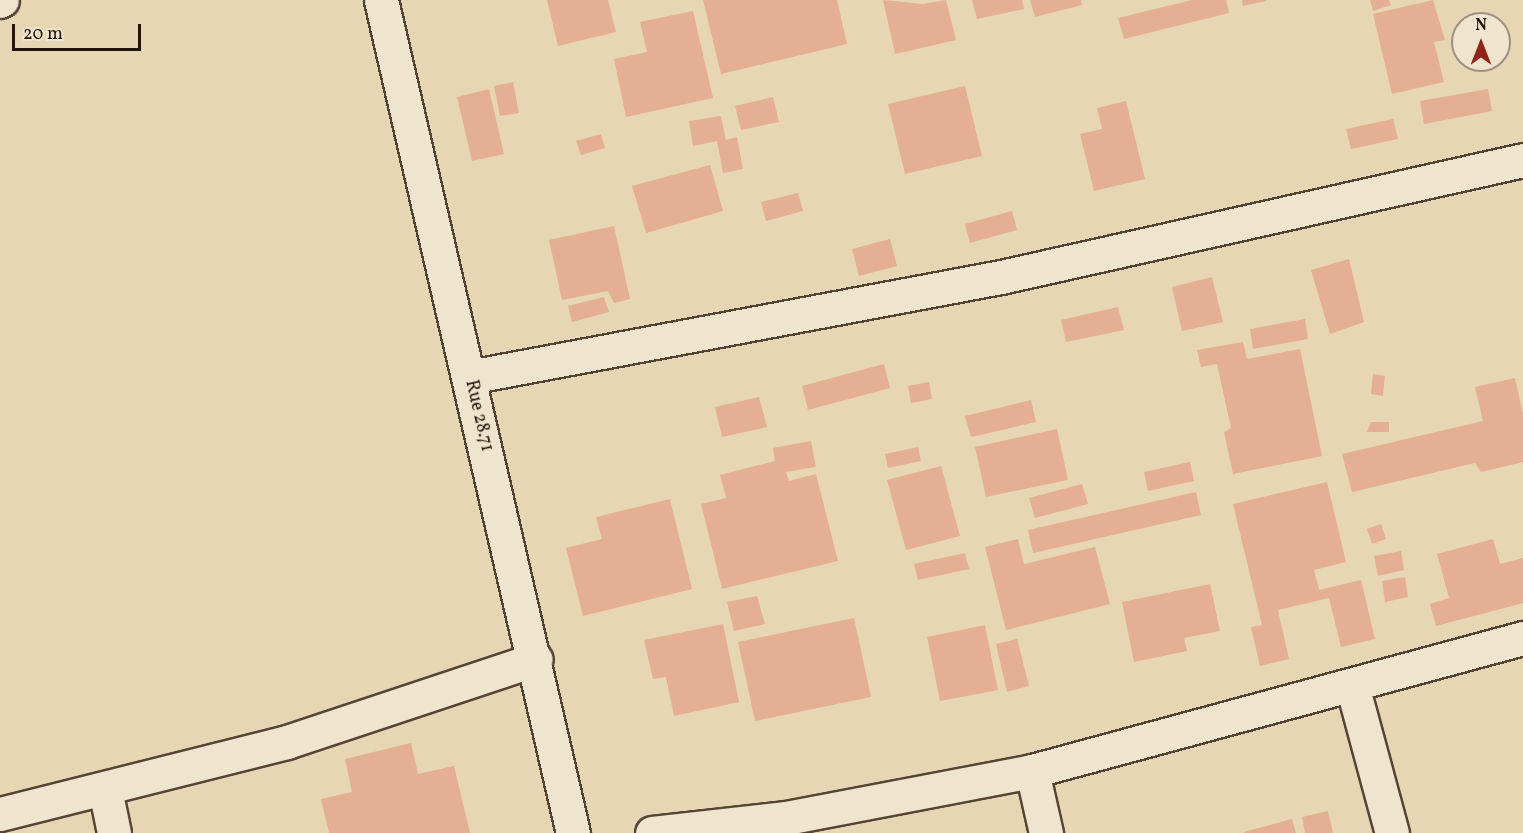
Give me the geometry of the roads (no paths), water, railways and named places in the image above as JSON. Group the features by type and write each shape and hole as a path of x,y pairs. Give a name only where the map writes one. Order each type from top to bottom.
{"street":[{"name":"Rue 28.71","path":"381,0 406,125 469,376 536,659 573,833"},
{"path":"469,376 1001,277 1523,160"},
{"path":"652,833 786,818 1032,771 1523,638"},
{"path":"0,813 105,789 287,742 536,659"},
{"path":"1352,685 1392,833"},
{"path":"1032,771 1046,833"},
{"path":"105,789 114,833"}]}
